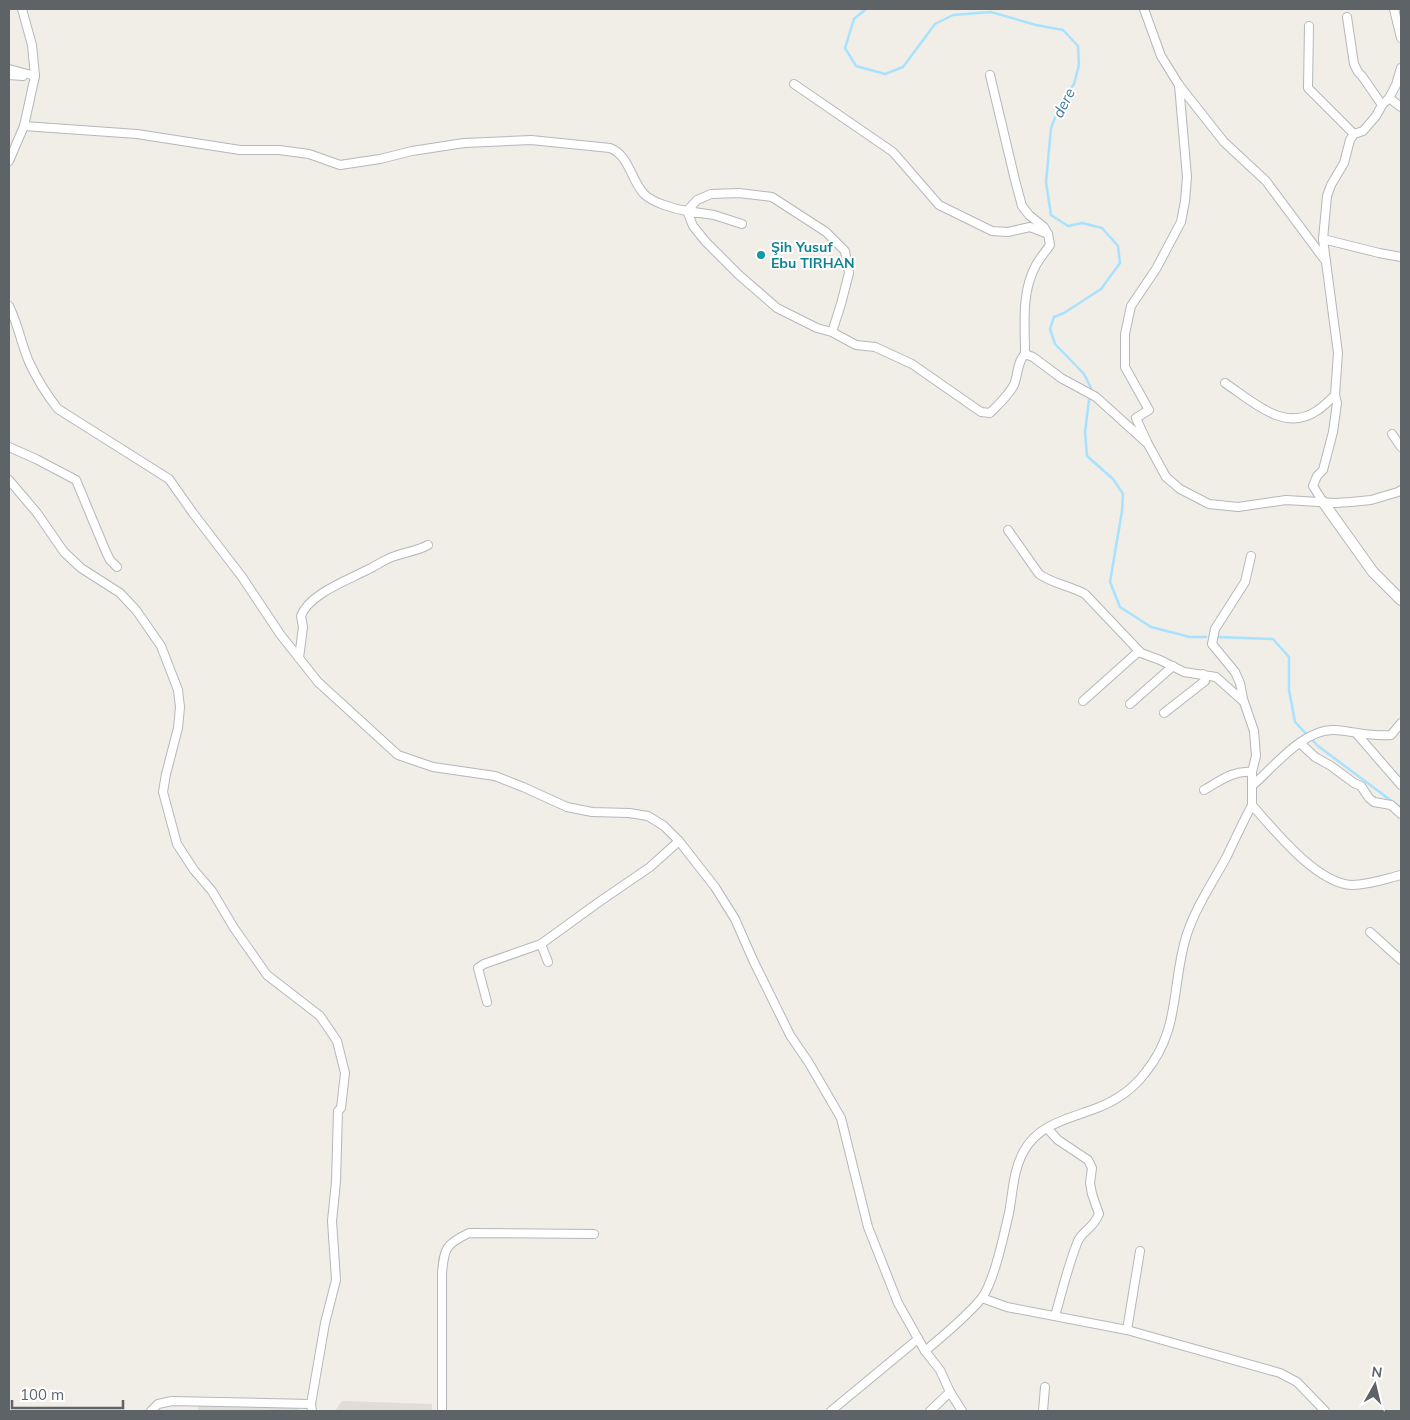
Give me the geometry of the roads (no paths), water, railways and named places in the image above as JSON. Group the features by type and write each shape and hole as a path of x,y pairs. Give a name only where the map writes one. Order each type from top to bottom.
{"street":[{"path":"9,161 24,126 35,76 32,45 22,9"},
{"path":"1144,9 1161,56 1179,85 1224,142 1266,182 1326,260"},
{"path":"1394,9 1401,38"},
{"path":"1347,17 1354,64 1382,105"},
{"path":"1309,26 1308,88 1354,134"},
{"path":"1401,68 1389,98 1369,124 1362,131 1354,134 1350,140 1344,163 1327,196 1323,239 1338,353 1335,395 1337,403 1323,470 1316,476 1313,486 1373,572 1401,600"},
{"path":"9,69 35,76"},
{"path":"9,75 35,76"},
{"path":"990,75 1012,172 1022,206 1029,215 1044,227 1048,234 1050,246 1036,265 1027,288 1025,307 1026,354"},
{"path":"794,84 893,152 939,204 992,231 1008,232 1030,227 1048,234"},
{"path":"1179,85 1187,177 1181,222 1156,269 1131,306 1125,334 1125,367 1149,410 1136,418 1166,477 1180,489 1209,504 1238,507 1286,500 1335,503 1371,500 1401,490"},
{"path":"1389,98 1401,107"},
{"path":"24,126 137,134 240,150 279,150 309,154 340,164 380,159 412,151 464,143 531,140 610,148 616,150 621,156 634,180 645,195 674,209 714,215 742,224"},
{"path":"687,211 697,200 710,194 739,193 772,197 826,232 845,251 849,273 842,304 832,332"},
{"path":"687,211 692,226 706,242 739,275 777,308 817,328 832,332 856,345 875,347 912,364 981,412 990,413 1007,395 1014,383 1021,358 1026,354"},
{"path":"1323,239 1401,257"},
{"path":"9,306 17,323 28,360 44,392 58,409 169,479 242,577 280,634 318,682 398,755 433,767 495,776 567,807 592,812 629,813 648,816 664,826 679,841 715,888 735,919 790,1035 809,1063 841,1118 868,1227 898,1303 925,1351 940,1370 950,1392 962,1411"},
{"path":"1026,354 1032,356 1061,378 1096,397 1148,444"},
{"path":"1225,383 1276,416 1289,420 1317,412 1335,395"},
{"path":"1392,434 1401,447"},
{"path":"9,447 76,480 106,552 110,560 117,567"},
{"path":"9,480 37,513 64,552 82,568 120,593 136,610 161,646 178,690 180,707 178,728 163,792 177,844 194,870 212,891 234,928 267,974 320,1016 337,1041 344,1073 341,1108 338,1111 336,1182 332,1221 336,1280 325,1323 312,1407 172,1401 158,1404 152,1411"},
{"path":"1008,530 1039,574 1046,579 1086,594 1139,651 1184,672 1216,677 1243,701"},
{"path":"299,658 303,627 301,616 303,611 317,598 349,578 382,562 428,545"},
{"path":"925,1351 949,1331 982,1298 993,1272 1009,1213 1015,1172 1024,1151 1035,1135 1124,1094 1145,1074 1161,1050 1171,1025 1186,936 1205,894 1252,805 1252,772 1256,756 1254,731 1235,672 1212,644 1215,629 1244,582 1251,556"},
{"path":"1084,701 1139,651"},
{"path":"1130,704 1173,666"},
{"path":"1164,713 1205,681 1203,674"},
{"path":"1253,785 1302,741 1321,731 1334,730 1381,736 1391,735 1401,723"},
{"path":"1394,732 1401,738"},
{"path":"1356,733 1401,785"},
{"path":"1302,741 1315,757 1361,786 1374,802 1391,806 1401,814"},
{"path":"1204,790 1233,773 1241,771 1252,772"},
{"path":"1252,805 1288,845 1312,866 1336,882 1350,885 1368,884 1401,875"},
{"path":"487,1002 478,968 484,964 541,944 650,867 679,841"},
{"path":"1370,932 1401,960"},
{"path":"541,944 548,962"},
{"path":"1047,1128 1058,1140 1088,1160 1092,1168 1090,1184 1092,1194 1099,1214 1091,1229 1078,1238 1055,1316"},
{"path":"442,1411 443,1254 453,1241 469,1234 594,1234"},
{"path":"1127,1330 1140,1251"},
{"path":"982,1298 1008,1307 1127,1330 1280,1373 1298,1382 1324,1411"},
{"path":"831,1411 918,1339"},
{"path":"1043,1411 1045,1387"},
{"path":"930,1411 950,1392"}],"waterway":[{"name":"dere","path":"866,9 854,19 845,48 856,66 885,74 903,67 935,24 953,15 991,12 1036,25 1063,30 1078,46 1079,65 1074,84 1061,103 1051,128 1046,182 1051,215 1068,226 1082,223 1102,228 1118,246 1120,263 1101,289 1064,313 1054,317 1050,329 1055,344 1084,374 1091,388"},
{"path":"1089,400 1085,432 1087,456 1113,479 1123,494 1110,582 1120,607 1151,627 1190,637 1206,637"},
{"path":"1218,637 1273,639 1289,657 1289,690 1295,722 1318,746 1401,808"}],"place":[{"name":"Şih Yusuf Ebu TIRHAN","path":"761,255"}]}
